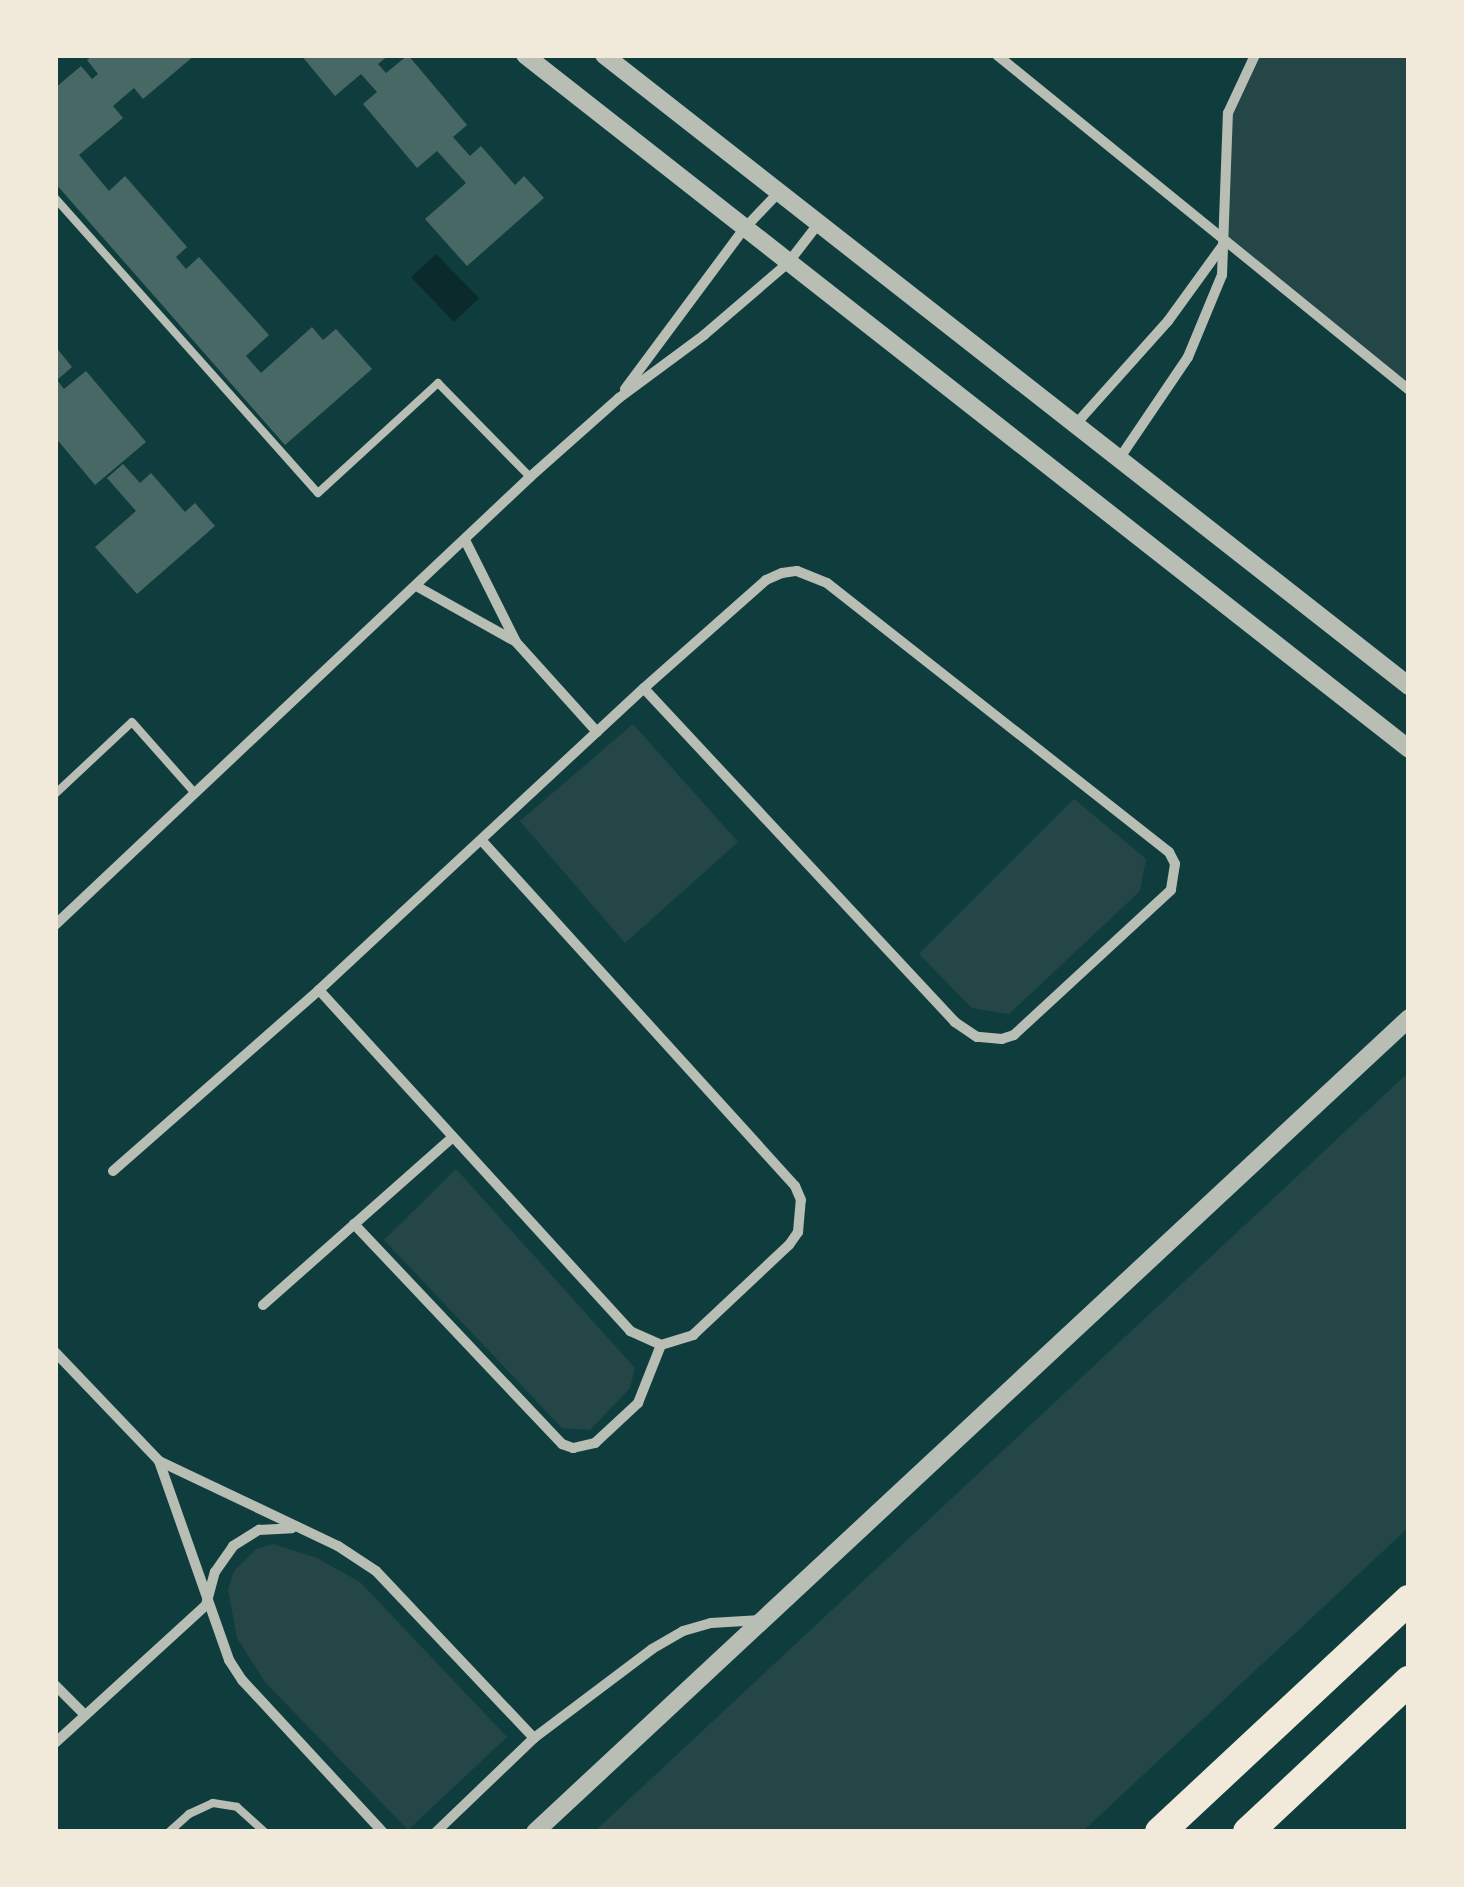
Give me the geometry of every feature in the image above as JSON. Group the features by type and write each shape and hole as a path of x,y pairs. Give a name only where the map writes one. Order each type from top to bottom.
{"highway":[{"path":"1160,1832 1409,1600"},
{"path":"1248,1832 1409,1681"}],"street":[{"path":"526,55 1409,749"},
{"path":"604,55 1409,686"},
{"path":"996,55 1408,388"},
{"path":"1118,461 1188,357 1222,274 1228,113 1256,55"},
{"path":"619,398 744,230 778,193"},
{"path":"55,924 418,586 530,476 619,398 704,335 788,262 818,224"},
{"path":"1075,426 1156,336 1225,242"},
{"path":"466,540 516,642 597,732"},
{"path":"113,1171 319,990 644,688 766,580 797,572 827,583 1169,852 1174,878 1162,902 1014,1034 1002,1039 977,1037 956,1022 644,688"},
{"path":"418,586 516,642"},
{"path":"319,990 630,1331 660,1345 693,1335 789,1245 802,1216 795,1186 482,841"},
{"path":"535,1832 1409,1018"},
{"path":"264,1305 452,1138"},
{"path":"354,1224 562,1444 573,1448 595,1443 638,1403 660,1345"},
{"path":"55,1352 159,1460 338,1546 376,1571 534,1738"},
{"path":"159,1460 206,1605 242,1680 383,1832"},
{"path":"55,1743 206,1605 216,1572 233,1546 260,1530 296,1528"},
{"path":"436,1832 534,1738 652,1648 683,1631 712,1623 762,1620"},
{"path":"55,1684 85,1715"}],"lane":[{"path":"55,198 318,494 438,383 530,476"},
{"path":"55,794 132,722 194,792"},
{"path":"169,1832 189,1814 213,1803 246,1812 265,1832"}],"shaded area":[{"path":"1255,55 1409,55 1409,384 1225,242 1228,113"},
{"path":"436,254 479,298 454,322 411,277"},
{"path":"633,724 738,842 625,943 520,821"},
{"path":"1074,799 1146,859 1140,891 1009,1014 972,1008 919,954"},
{"path":"1409,1072 1409,1527 1082,1832 594,1832"},
{"path":"456,1169 635,1368 630,1388 590,1430 562,1428 384,1240"},
{"path":"273,1544 317,1558 360,1582 507,1737 408,1830 265,1682 237,1638 228,1589 234,1571 256,1549"}],"building":[{"path":"93,55 195,55 143,99 134,88 113,106 123,118 79,155 109,191 125,176 187,247 176,257 186,269 199,257 269,335 246,356 261,373 312,327 323,340 336,329 372,369 285,445 55,183 55,88 81,66 92,79 98,74 87,60"},
{"path":"301,55 389,55 378,64 386,73 408,55 467,125 453,137 470,156 481,146 515,185 524,176 544,198 467,266 425,219 466,183 437,151 417,168 363,104 377,92 361,74 335,96"},
{"path":"55,346 72,367 57,380 64,389 86,371 146,442 95,485 55,437"},
{"path":"123,464 140,483 151,473 185,512 195,503 215,526 137,594 95,547 136,511 107,478"}]}
